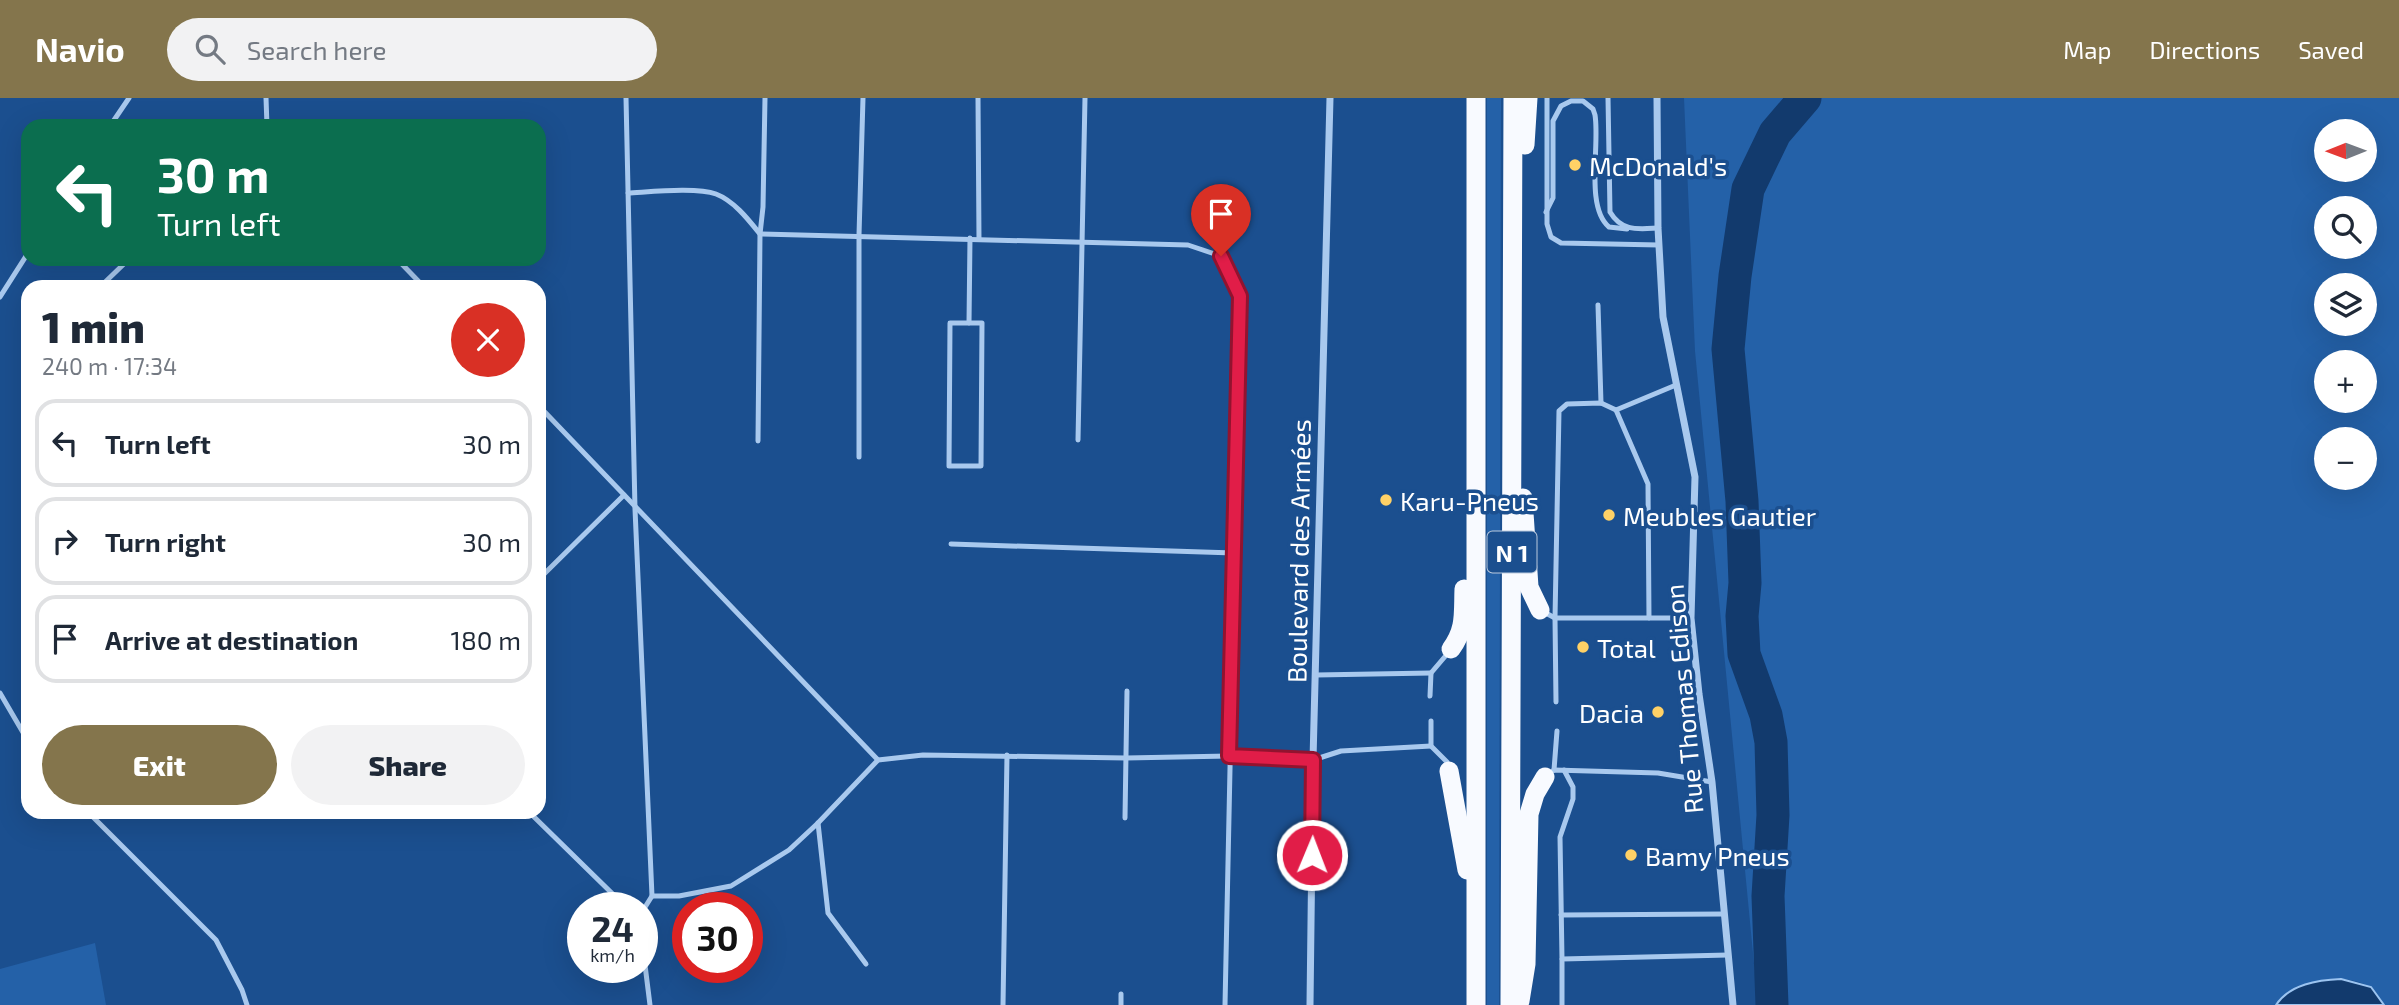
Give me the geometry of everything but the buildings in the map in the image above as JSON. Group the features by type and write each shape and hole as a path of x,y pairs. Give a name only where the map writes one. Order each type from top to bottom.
{"highway":[{"name":"N 1","path":"1476,98 1476,1005"},
{"name":"N 1","path":"1510,1005 1513,98"},
{"path":"1513,306 1528,98"},
{"path":"1512,379 1530,587 1547,614"},
{"path":"1451,649 1462,628 1476,385"},
{"path":"1449,771 1477,934"},
{"path":"1519,1005 1526,964 1529,814 1535,794 1550,774"}],"street":[{"name":"Boulevard des Armées","path":"1310,1005 1313,760 1330,98"},
{"name":"Rue Thomas Edison","path":"1657,98 1658,229 1663,317 1695,477 1691,618 1712,782 1733,1005"},
{"path":"1229,756 1313,760"}],"lane":[{"path":"115,119 129,98"},
{"path":"266,98 267,119"},
{"path":"626,98 635,509 652,892"},
{"path":"758,441 760,234 765,98"},
{"path":"859,457 859,235 863,98"},
{"path":"978,98 979,239"},
{"path":"1078,440 1085,98"},
{"path":"1547,98 1548,232 1555,241 1561,243 1659,245"},
{"path":"1608,98 1610,212 1615,221 1626,229"},
{"path":"1546,212 1553,198 1553,121 1561,106 1571,101 1583,101 1593,109 1595,115 1596,198 1599,213 1609,227 1658,229"},
{"path":"628,193 675,190 715,193 739,209 760,234 1188,244 1221,256 1240,296 1225,1005"},
{"path":"970,238 970,323"},
{"path":"0,297 21,264"},
{"path":"107,280 122,266"},
{"path":"404,266 417,280"},
{"path":"1598,305 1601,403"},
{"path":"950,323 970,323 982,323 981,466 949,466 950,323"},
{"path":"1616,410 1676,385"},
{"path":"1556,702 1547,614 1559,411 1567,404 1601,403 1616,410 1648,484 1649,618"},
{"path":"546,413 878,761"},
{"path":"546,572 624,495"},
{"path":"951,544 1234,552"},
{"path":"1547,614 1691,618"},
{"path":"1430,696 1431,673 1451,649"},
{"path":"1316,675 1431,673"},
{"path":"1125,818 1127,691"},
{"path":"0,692 21,729"},
{"path":"1431,721 1431,746 1447,762 1449,771"},
{"path":"1557,731 1550,774 1564,770 1658,773 1712,782"},
{"path":"1313,760 1341,751 1431,746"},
{"path":"658,896 678,896 731,886 789,850 878,761 923,755 1126,758 1229,756"},
{"path":"1003,1005 1007,755"},
{"path":"1562,1005 1560,837 1573,799 1573,787 1564,770"},
{"path":"95,819 216,940 247,1005"},
{"path":"535,819 610,892"},
{"path":"818,823 828,913 866,964"},
{"path":"1561,915 1724,914"},
{"path":"1562,959 1728,955"},
{"path":"647,983 650,1005"},
{"path":"1121,995 1121,1005"}],"shaded area":[{"path":"1487,98 1501,98 1499,1005 1487,1005"},
{"path":"1684,98 2399,98 2399,1005 2384,1005 2372,988 2359,982 2333,979 2294,989 2276,1005 1758,1005 1695,351"},
{"path":"95,943 106,1005 0,1005 0,969"},
{"path":"2341,979 2371,987 2384,1005 2276,1005 2297,988 2314,982"}],"waterway":[{"path":"1772,1005 1768,896 1773,815 1771,742 1766,715 1744,654 1742,501 1728,349 1735,276 1748,189 1775,133 1805,98"}],"place":[{"name":"McDonald's","path":"1575,165"},
{"name":"Karu-Pneus","path":"1386,500"},
{"name":"Meubles Gautier","path":"1609,515"},
{"name":"Total","path":"1583,647"},
{"name":"Dacia","path":"1658,712"},
{"name":"Bamy Pneus","path":"1631,855"}],"route":[{"path":"1221,256 1240,296 1229,756 1313,760 1312,855"}]}
